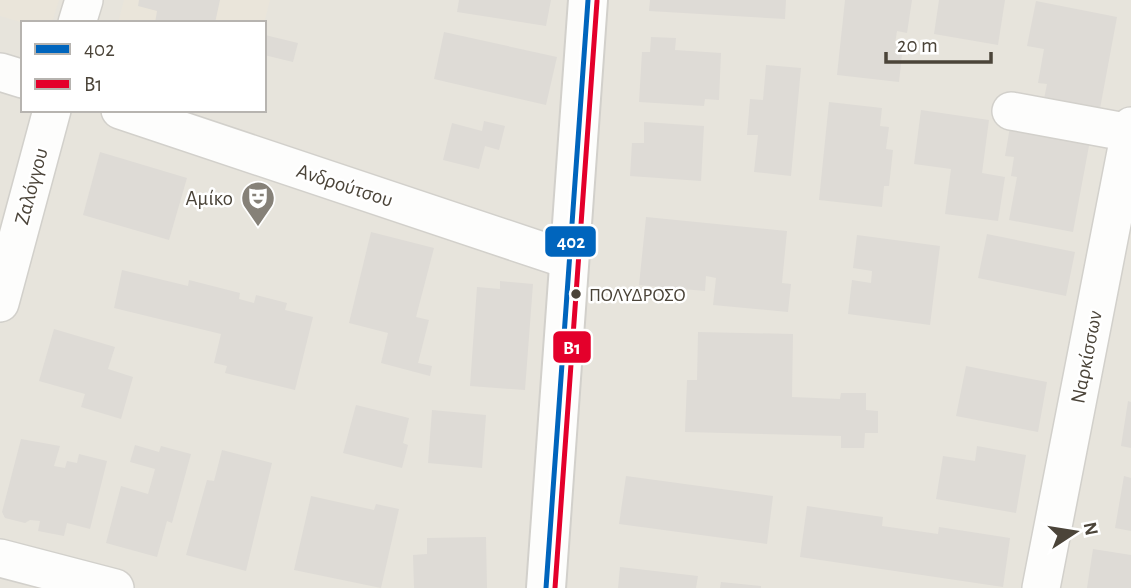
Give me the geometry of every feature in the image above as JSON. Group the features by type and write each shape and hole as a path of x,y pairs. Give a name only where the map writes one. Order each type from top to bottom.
{"street":[{"path":"78,21 84,0"},
{"path":"545,588 588,0"},
{"path":"0,72 21,78"},
{"path":"1011,111 1130,130"},
{"name":"Ζαλόγγου","path":"0,303 51,112"},
{"name":"Ανδρούτσου","path":"126,112 569,260"},
{"name":"Ναρκίσσων","path":"1041,588 1130,130"},
{"path":"0,558 115,588"}],"shaded area":[{"path":"0,0 1131,0 1131,588 0,588"},
{"path":"0,0 59,0 53,21 21,22 0,16"},
{"path":"124,0 270,0 265,21 119,21"}],"building":[{"path":"139,0 220,0 215,21 155,21 157,11 138,6"},
{"path":"459,0 551,0 546,26 457,12"},
{"path":"650,0 786,0 785,19 649,11"},
{"path":"845,0 912,0 907,33 897,31 895,44 903,45 899,82 837,75"},
{"path":"939,0 1005,0 998,45 934,34"},
{"path":"1036,1 1117,17 1099,114 1043,104 1047,84 1038,83 1044,49 1027,46"},
{"path":"444,32 557,57 546,105 434,79"},
{"path":"266,35 298,43 293,62 266,55"},
{"path":"651,37 676,38 675,50 721,53 719,100 705,99 704,106 639,102 642,52 650,52"},
{"path":"766,65 801,68 791,176 754,172 758,135 747,135 750,99 763,100"},
{"path":"829,102 882,108 880,126 889,127 886,149 893,150 889,186 884,186 882,207 819,200"},
{"path":"921,110 989,120 982,173 1005,177 998,221 945,214 951,169 914,164"},
{"path":"484,121 505,126 499,150 485,146 479,169 443,160 452,123 482,131"},
{"path":"1011,121 1091,135 1073,232 1009,220 1017,177 1011,176 1014,157 1005,156"},
{"path":"644,122 704,126 701,181 630,176 632,143 644,143"},
{"path":"100,152 187,178 169,240 83,215"},
{"path":"646,217 787,231 782,283 791,284 788,312 713,305 716,278 706,276 705,291 639,285"},
{"path":"371,232 434,248 416,317 429,320 418,363 432,366 430,376 381,363 388,333 349,323"},
{"path":"987,234 1075,252 1066,296 978,278"},
{"path":"857,235 940,246 930,325 848,314 852,280 871,283 872,271 853,268"},
{"path":"122,270 188,286 189,280 240,293 239,299 254,303 256,295 287,303 285,310 313,317 295,390 225,373 227,366 214,363 221,334 114,308"},
{"path":"500,281 533,284 525,390 470,386 477,287 500,289"},
{"path":"54,329 115,347 108,369 133,377 121,419 81,407 85,394 39,381"},
{"path":"698,332 793,334 792,397 840,399 841,393 866,393 866,410 878,411 878,433 865,433 864,448 841,448 841,436 685,432 687,380 697,380"},
{"path":"966,366 1047,382 1038,432 956,416"},
{"path":"1128,401 1131,402 1131,448 1121,446"},
{"path":"356,405 409,418 403,443 408,445 402,468 343,453"},
{"path":"432,410 486,415 482,468 428,463"},
{"path":"21,439 60,446 54,466 65,468 67,461 77,463 79,454 107,461 90,529 67,523 64,536 38,531 40,521 30,520 25,523 5,518 2,512"},
{"path":"135,445 159,452 161,446 191,454 172,523 167,521 157,557 106,543 121,486 148,494 155,469 130,462"},
{"path":"977,446 1026,455 1016,513 936,499 943,456 975,461"},
{"path":"222,450 272,463 246,571 186,555 207,480 214,481"},
{"path":"626,476 773,496 767,544 619,524"},
{"path":"1124,476 1131,478 1131,531 1115,528"},
{"path":"311,496 374,510 376,504 399,509 381,588 294,570"},
{"path":"807,506 883,517 882,526 938,534 939,527 1010,538 1003,587 800,557"},
{"path":"486,537 487,588 414,588 413,555 427,554 427,538"},
{"path":"1093,549 1131,555 1131,588 1087,588"},
{"path":"620,567 698,576 696,588 618,588"},
{"path":"721,582 761,586 761,588 720,588"}],"transit line":[{"name":"402","path":"546,588 588,0"},
{"name":"Β1","path":"555,588 597,1"}],"place":[{"name":"Αμίκο","path":"258,228"},
{"name":"ΠΟΛΥΔΡΟΣΟ","path":"576,294"}]}
